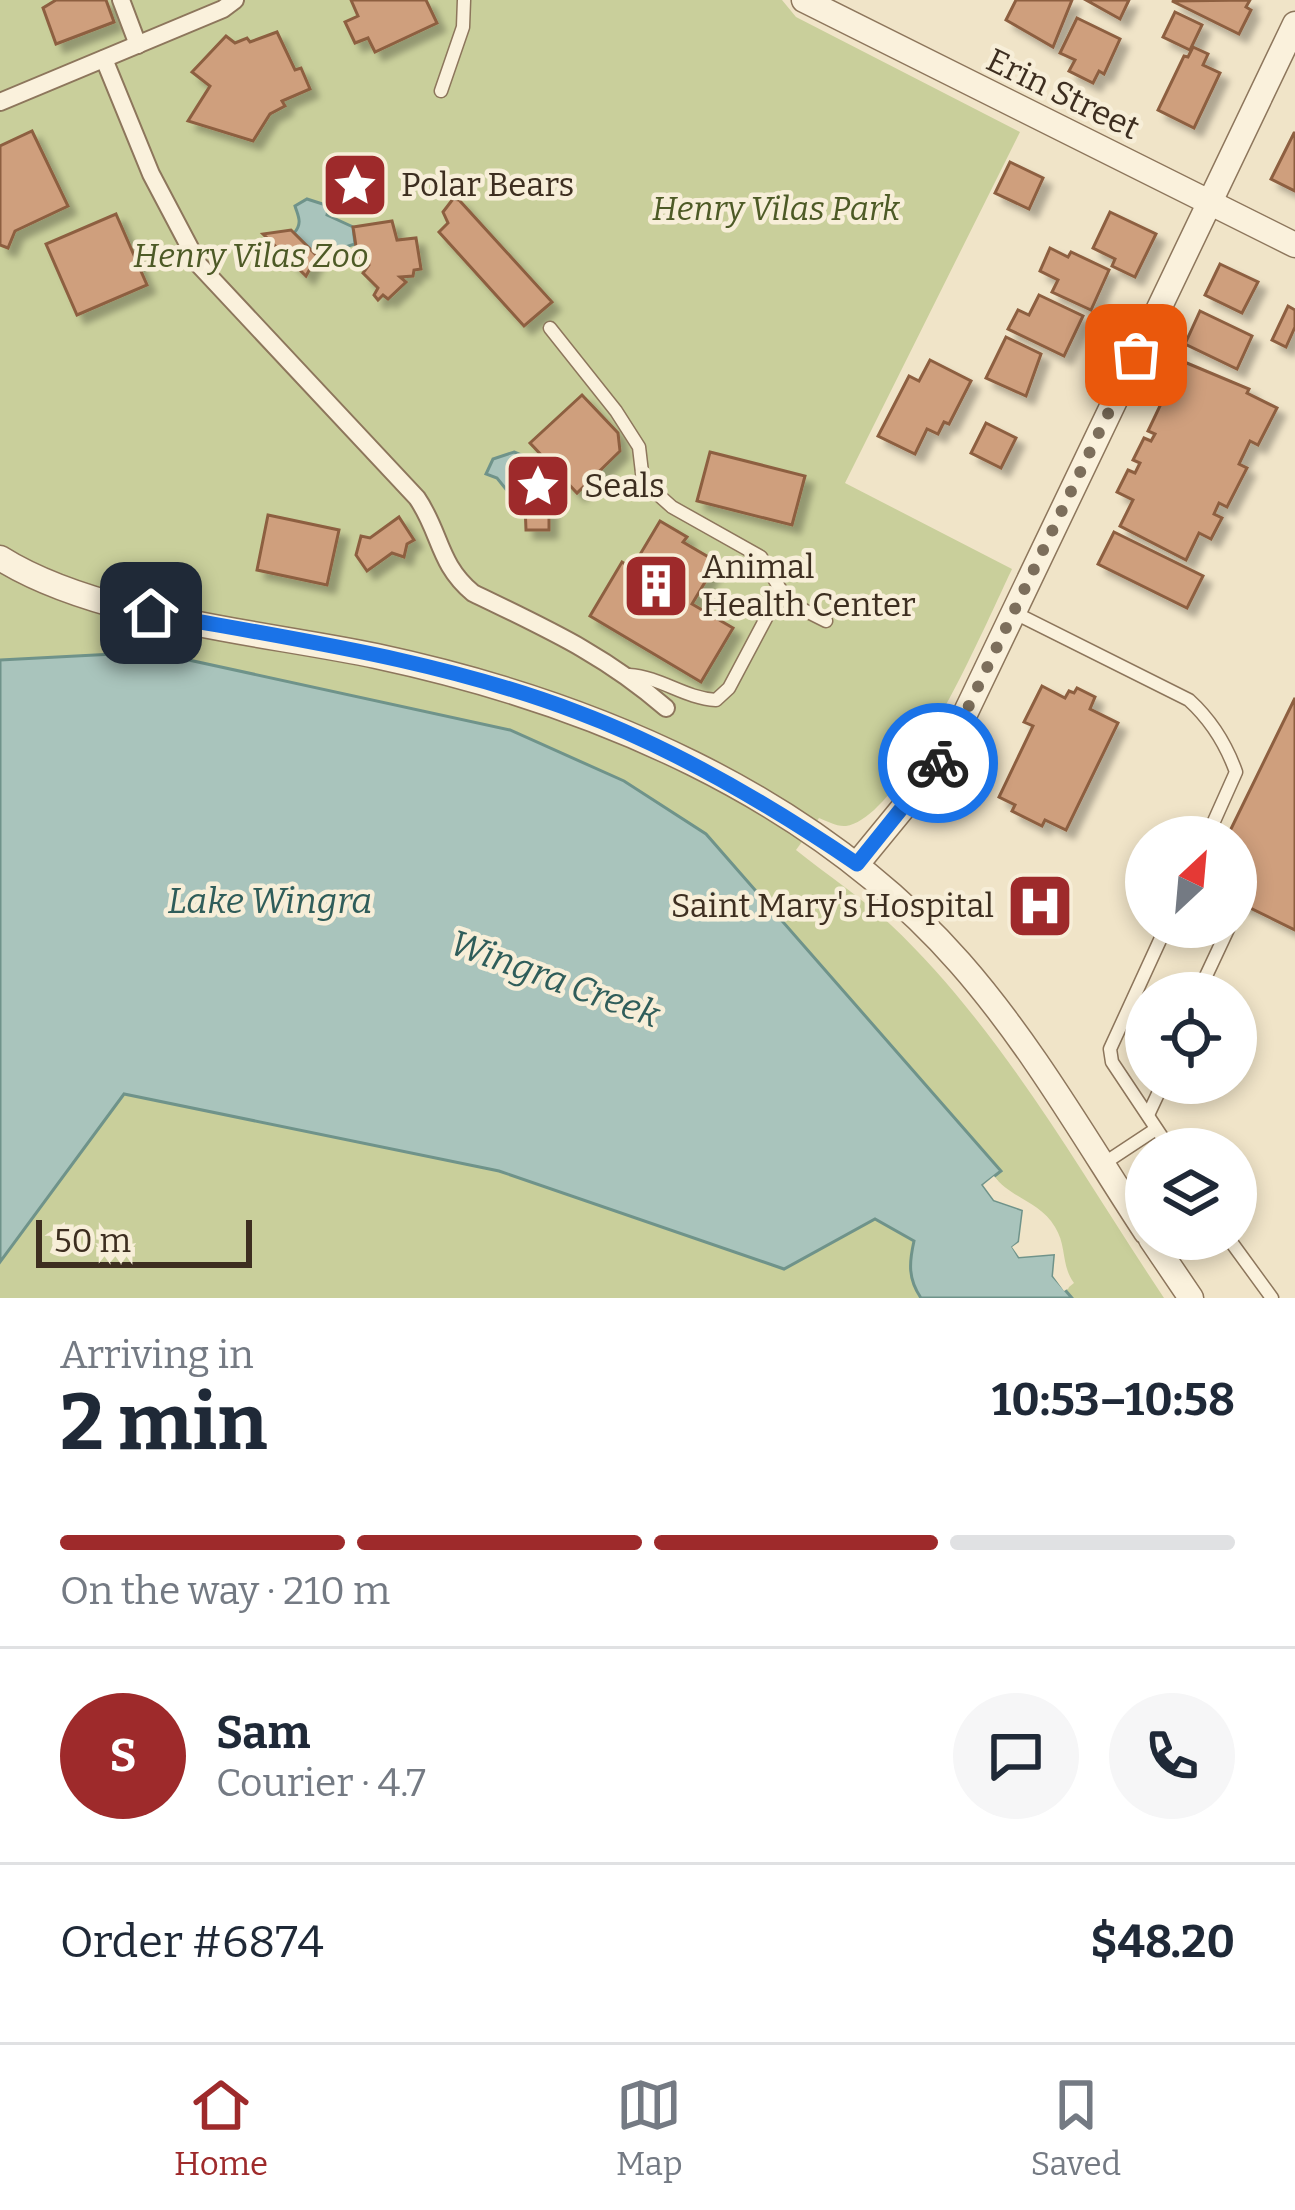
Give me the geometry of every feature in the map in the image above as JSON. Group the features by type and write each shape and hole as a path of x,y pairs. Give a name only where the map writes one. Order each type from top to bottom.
{"street":[{"path":"121,0 138,45"},
{"path":"0,102 235,0"},
{"name":"Erin Street","path":"804,0 1295,245"},
{"path":"857,864 942,756 1295,24"},
{"path":"104,58 151,174 199,265 417,498 427,512 444,562 457,580 473,593 588,648 666,708"},
{"path":"0,558 40,580 97,600 446,671 572,710 637,736 706,772 857,864 960,963 1024,1045 1125,1200"},
{"path":"1165,1260 1191,1298"}],"lane":[{"path":"441,91 463,27 464,0"},
{"path":"550,328 639,446 643,481 671,507 761,556 788,602 826,621"},
{"path":"629,675 654,676 697,699 716,700 729,688 781,590"},
{"path":"1012,611 1190,700 1201,711 1226,743 1236,772 1216,816"},
{"path":"1155,1128 1112,1063 1110,1049 1156,948"},
{"path":"1148,1115 1153,1104"},
{"path":"1102,1165 1125,1150"},
{"path":"1244,1260 1272,1298"}],"green space":[{"path":"0,0 782,0 796,17 1020,132 845,483 1012,569 941,714 893,789 869,815 846,826 819,818 796,850 891,925 969,1010 1038,1104 1125,1238 1125,1260 1139,1260 1164,1298 1072,1298 1064,1291 1074,1283 1049,1218 994,1176 1001,1170 706,834 152,652 0,660"},
{"path":"124,1094 500,1171 784,1269 875,1219 915,1241 911,1271 920,1298 0,1298 0,1262"}],"water":[{"path":"307,199 329,206 327,215 353,227 355,244 317,256 294,233 299,223 295,206"},
{"path":"514,452 529,458 532,469 545,476 546,486 532,480 531,493 546,490 553,507 518,504 497,478 486,474 493,459"},
{"name":"Lake Wingra","path":"152,652 510,730 624,781 706,834 1001,1171 983,1185 994,1200 1023,1210 1019,1242 1013,1247 1019,1257 1055,1254 1053,1276 1072,1298 921,1298 911,1271 914,1241 875,1219 784,1269 499,1171 124,1094 0,1262 0,660"}],"pier":[{"path":"994,1176 998,1181 991,1186 998,1194 1029,1208 1022,1251 1060,1251 1060,1275 1069,1288 1064,1291 1053,1276 1055,1254 1019,1257 1012,1247 1019,1242 1023,1210 994,1200 983,1185"}],"building":[{"path":"56,0 106,0 114,22 56,44 43,8"},
{"path":"351,0 426,0 437,23 375,52 368,38 355,43 345,22 358,16"},
{"path":"1016,0 1072,0 1053,47 1006,20"},
{"path":"1086,0 1129,0 1120,19"},
{"path":"1250,0 1246,7 1251,10 1239,34 1172,1"},
{"path":"1175,12 1202,25 1190,50 1163,37"},
{"path":"1077,18 1120,39 1104,74 1099,71 1093,83 1069,71 1075,60 1060,53"},
{"path":"277,32 310,89 282,101 285,106 270,114 253,141 188,121 210,86 192,72 226,36 235,43 247,38 250,42"},
{"path":"1193,47 1208,54 1203,65 1220,73 1194,128 1158,110"},
{"path":"32,131 68,206 15,231 8,248 0,245 0,146"},
{"path":"1295,133 1295,191 1271,179"},
{"path":"1010,162 1043,178 1029,209 995,193"},
{"path":"453,199 459,200 552,302 524,326 439,232 448,223 443,212"},
{"path":"1110,212 1156,234 1135,277 1112,266 1115,259 1093,248"},
{"path":"116,214 147,285 77,315 46,244"},
{"path":"392,221 397,240 416,238 421,269 414,270 413,276 400,277 406,282 388,299 383,295 378,300 374,295 378,288 363,273 369,265 367,257 358,259 353,227"},
{"path":"291,230 317,256 306,276 263,234"},
{"path":"1050,248 1109,270 1091,310 1052,292 1058,280 1040,271"},
{"path":"1220,264 1258,282 1242,313 1205,295"},
{"path":"1039,295 1083,316 1064,356 1008,329 1018,310 1029,315"},
{"path":"1288,306 1295,310 1295,327 1286,347 1272,340"},
{"path":"1200,311 1252,336 1237,369 1185,344"},
{"path":"1006,337 1041,354 1026,396 986,378"},
{"path":"930,360 971,381 949,424 944,422 938,434 927,429 915,454 878,436 909,376 919,381"},
{"path":"1182,361 1249,389 1247,393 1277,408 1258,445 1250,441 1239,464 1247,468 1227,507 1219,503 1214,514 1222,518 1211,539 1199,533 1186,560 1120,526 1133,500 1117,492 1128,470 1135,473 1140,463 1133,460 1144,438 1151,441 1155,434 1148,431 1167,391 1174,395 1178,388 1171,384"},
{"path":"582,395 618,433 620,451 577,493 530,443"},
{"path":"986,423 1016,438 1001,468 971,453"},
{"path":"710,452 805,476 792,525 697,501"},
{"path":"525,505 549,507 549,530 526,530"},
{"path":"268,515 339,530 327,585 257,570"},
{"path":"399,517 414,540 407,544 404,557 392,553 367,571 356,555 361,536 370,538"},
{"name":"Animal Health Center","path":"660,521 687,537 683,542 717,562 692,604 733,628 701,682 590,616 622,562 632,568"},
{"path":"1114,532 1203,576 1187,608 1098,564"},
{"path":"1042,686 1065,698 1077,688 1095,697 1090,709 1118,723 1066,830 1045,820 1042,826 1012,811 1015,805 999,797 1033,726 1024,722"},
{"path":"1295,698 1295,930 1257,911 1257,816 1237,816"}],"way so far":[{"path":"938,763 1136,355"}],"place":[{"name":"Polar Bears","path":"355,185"},
{"name":"Seals","path":"538,486"},
{"name":"Animal Health Center","path":"656,586"},
{"name":"Saint Mary's Hospital","path":"1040,906"}],"route":[{"path":"151,613 446,671 572,710 692,764 857,864 938,763"}],"park label":[{"name":"Henry Vilas Park","path":"776,209"},
{"name":"Henry Vilas Zoo","path":"251,256"}],"water label":[{"name":"Wingra Creek","path":"555,979"}]}
